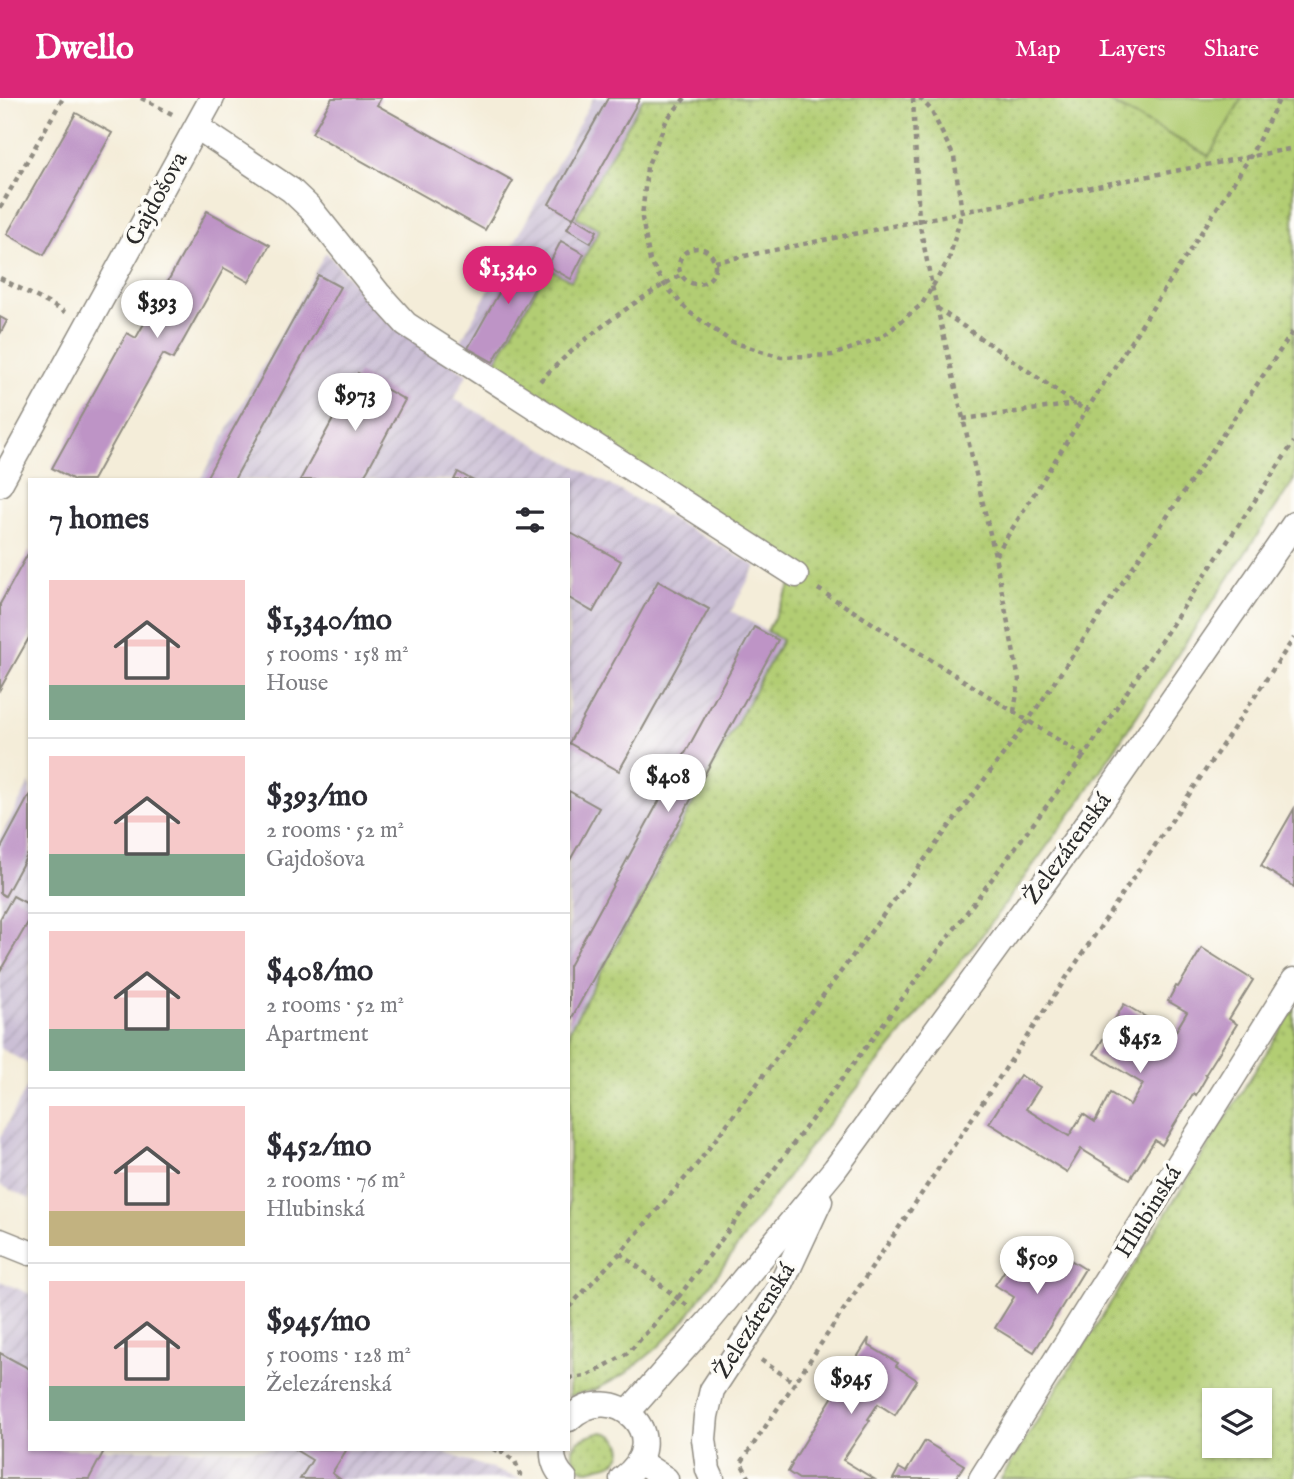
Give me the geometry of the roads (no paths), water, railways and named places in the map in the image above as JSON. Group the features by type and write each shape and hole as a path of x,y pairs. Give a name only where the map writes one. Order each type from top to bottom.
{"street":[{"name":"Gajdošova","path":"0,484 212,98"},
{"path":"197,127 291,190 310,208 406,324 796,575"},
{"name":"Železárenská","path":"628,1412 709,1321 835,1169 1081,832 1294,524"},
{"name":"Hlubinská","path":"981,1479 1294,980"},
{"name":"Železárenská","path":"712,1479 704,1439 712,1390 781,1284 835,1169"},
{"path":"0,1241 28,1252"},
{"path":"570,1418 583,1408 595,1405 607,1405 628,1412 635,1420 643,1440 643,1452 631,1470 666,1479"},
{"path":"553,1451 556,1466 565,1479"}]}
